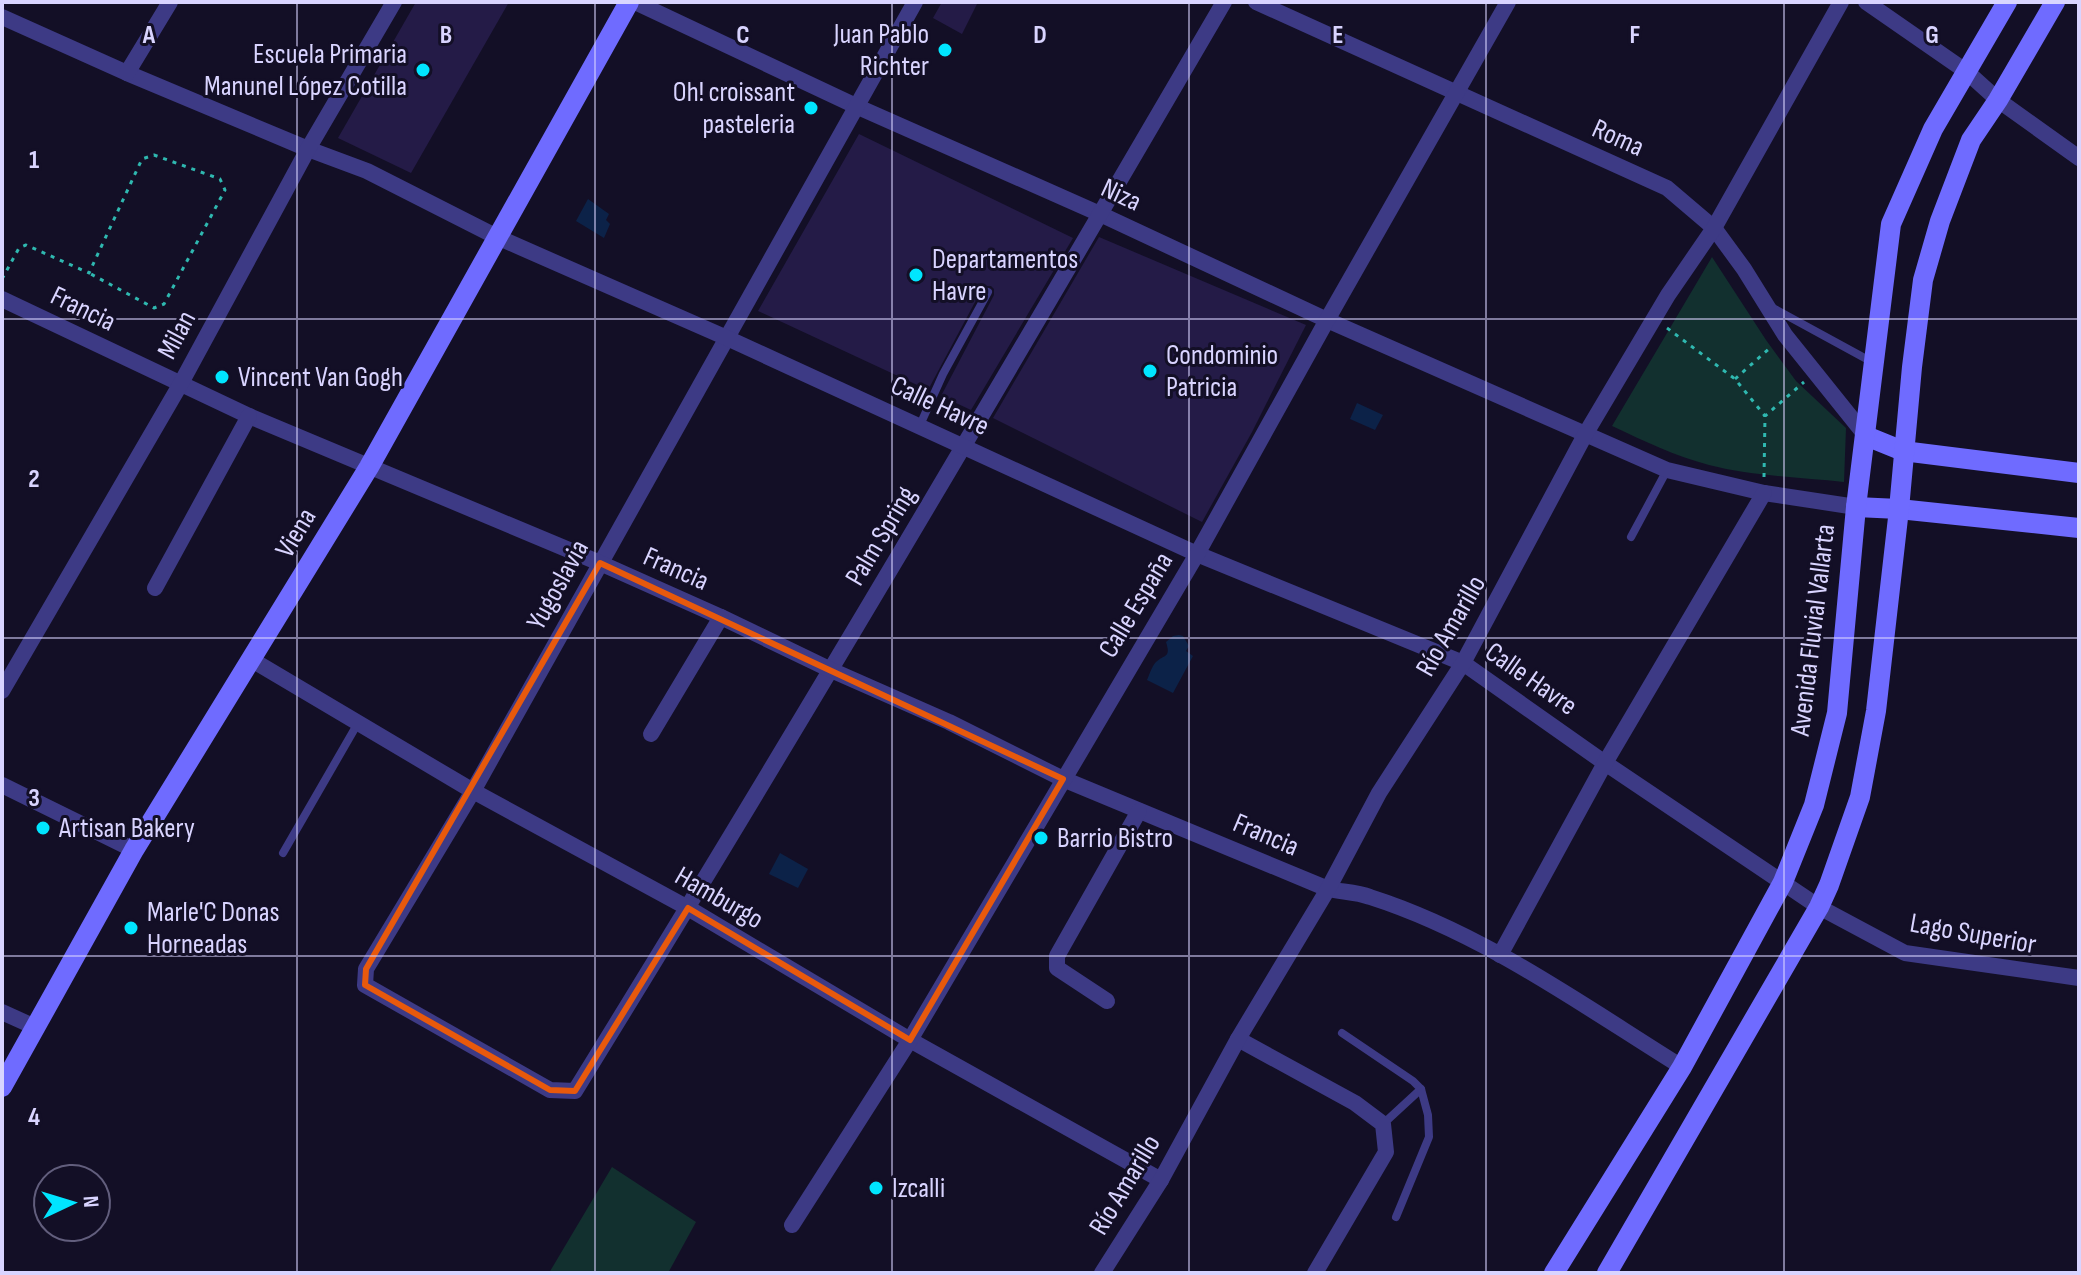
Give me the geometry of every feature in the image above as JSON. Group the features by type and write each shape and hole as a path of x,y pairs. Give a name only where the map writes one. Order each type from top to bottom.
{"street":[{"path":"127,73 170,2"},
{"name":"Milan","path":"2,691 180,385 308,149 394,2"},
{"name":"Niza","path":"632,2 1327,320 1667,470 1764,493 1856,507"},
{"name":"Viena","path":"2,1087 134,850 369,467 632,2"},
{"name":"Yugoslavia","path":"575,1091 550,1090 365,985 366,969 473,791 915,2"},
{"name":"Palm Spring","path":"575,1091 965,446 1224,2"},
{"name":"Roma","path":"1256,2 1667,188 1714,228 1785,335 1866,436"},
{"name":"Calle España","path":"792,1225 910,1040 1197,554 1508,2"},
{"name":"Río Amarillo","path":"1102,1273 1161,1180 1238,1039 1328,889 1379,793 1463,663 1586,433 1654,318 1714,228 1841,2"},
{"path":"1866,2 1967,72 1998,100 2079,158"},
{"name":"Avenida Fluvial Vallarta","path":"1558,1272 1682,1067 1783,882 1814,805 1837,713 1856,507 1891,224 1933,129 2007,2"},
{"path":"1607,1273 1829,885 1860,797 1876,711 1923,280 1940,221 1971,140 2055,2"},
{"name":"Calle Havre","path":"2,17 127,73 367,171 497,237 920,425 1197,554 1463,663 1819,907"},
{"name":"Francia","path":"2,299 249,416 721,617 949,722 1063,779 1328,889 1367,896 1421,916 1500,955 1682,1067"},
{"path":"155,588 249,416"},
{"path":"1866,436 1903,451 2079,473"},
{"path":"1500,955 1605,763 1764,493"},
{"path":"1856,507 2079,528"},
{"path":"651,734 721,617"},
{"name":"Hamburgo","path":"252,660 473,791 688,908 910,1040 1161,1180"},
{"path":"2,785 134,850"},
{"path":"1107,1001 1057,968 1057,956 1139,811"},
{"name":"Lago Superior","path":"1819,907 1905,953 2079,978"},
{"path":"2,1012 35,1027"},
{"path":"1238,1039 1355,1103 1383,1124 1386,1152 1315,1273"}],"lane":[{"path":"920,425 943,374 988,292"},
{"path":"1767,305 1873,362"},
{"path":"1631,537 1667,470"},
{"path":"283,853 358,722"},
{"path":"1342,1033 1421,1089 1428,1115 1429,1137 1396,1217"},
{"path":"1383,1124 1421,1089"}],"path":[{"path":"2,279 19,248 26,245 89,273 154,308 164,304 225,190 220,179 154,155 142,159 89,273"},
{"path":"1654,318 1735,379 1765,416 1764,493"},
{"path":"1735,379 1785,335"},
{"path":"1765,416 1815,372"}],"highlighted area":[{"path":"600,563 1063,779 910,1040 688,908 575,1091 550,1090 365,985 366,969"}],"green space":[{"path":"1712,257 1796,381 1846,428 1844,482 1725,469 1672,453 1612,426"},
{"path":"612,1167 696,1222 668,1273 549,1273"}],"water":[{"path":"588,199 609,214 606,220 610,224 604,238 576,221"},
{"path":"1357,403 1383,415 1375,430 1350,419"},
{"path":"1179,635 1189,646 1186,651 1193,656 1173,693 1147,680 1155,664 1167,653 1166,642"},
{"path":"780,853 808,869 798,888 769,874"}],"building":[{"name":"Escuela Primaria Manunel López Cotilla","path":"416,2 509,2 411,173 338,138"},
{"path":"942,2 978,2 962,34 933,18"},
{"name":"Departamentos Havre","path":"859,134 1073,238 971,410 941,396 994,295 991,286 982,289 928,390 758,311"},
{"name":"Condominio Patricia","path":"1099,237 1306,325 1202,522 993,418"}],"place":[{"name":"Juan Pablo Richter","path":"945,50"},
{"name":"Escuela Primaria Manunel López Cotilla","path":"423,70"},
{"name":"Oh! croissant pasteleria","path":"811,108"},
{"name":"Departamentos Havre","path":"916,275"},
{"name":"Condominio Patricia","path":"1150,371"},
{"name":"Vincent Van Gogh","path":"222,377"},
{"name":"Artisan Bakery","path":"43,828"},
{"name":"Barrio Bistro","path":"1041,838"},
{"name":"Marle'C Donas Horneadas","path":"131,928"},
{"name":"Izcalli","path":"876,1188"}]}
